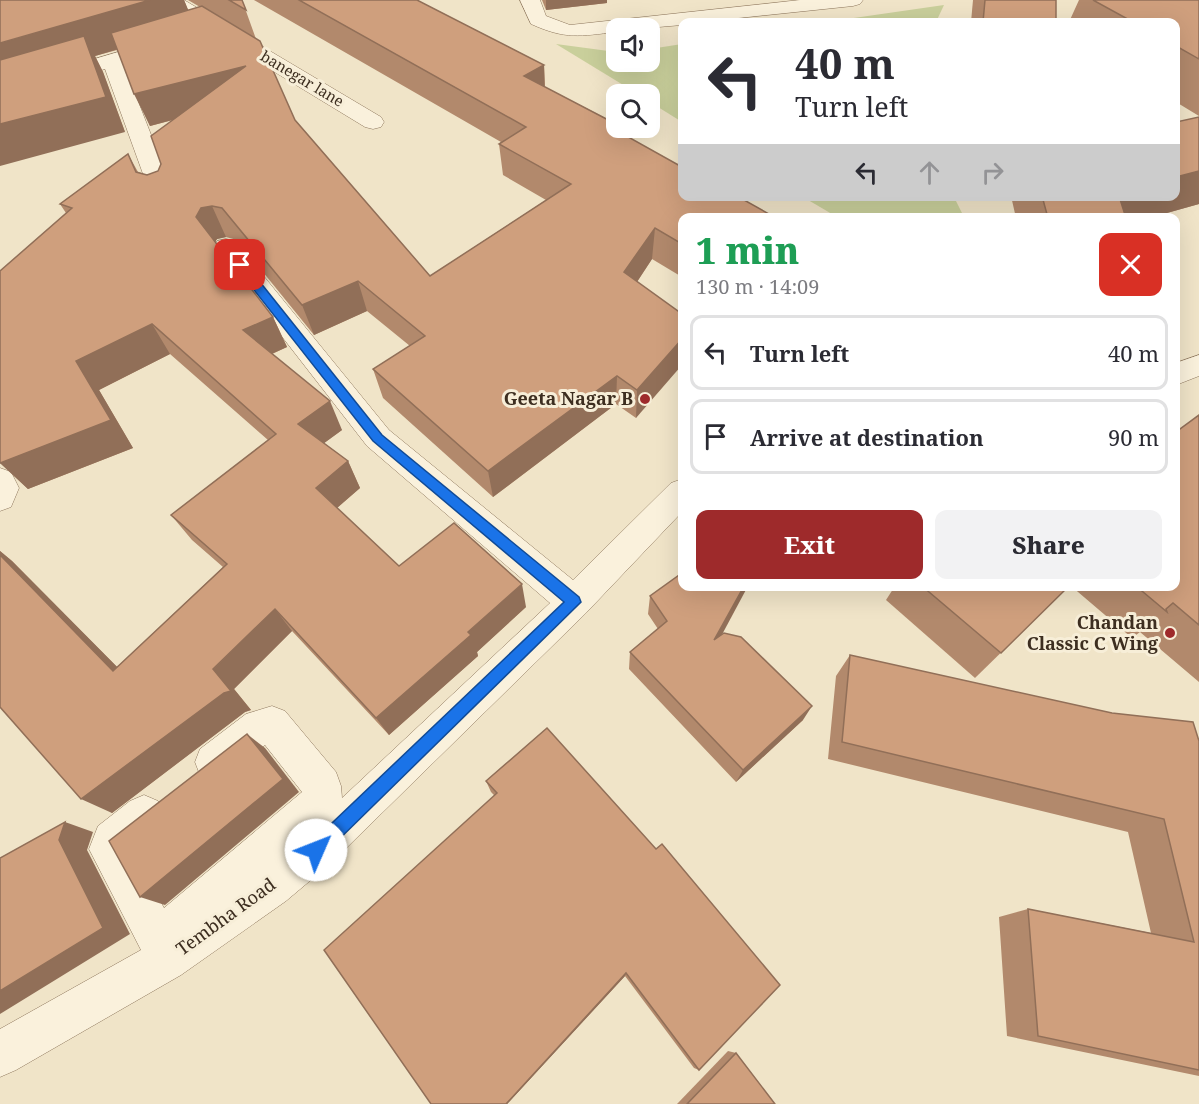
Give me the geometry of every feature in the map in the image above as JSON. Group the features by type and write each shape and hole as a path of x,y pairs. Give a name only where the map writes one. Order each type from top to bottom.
{"street":[{"name":"banegar lane","path":"170,0 373,122"},
{"path":"530,0 537,20 570,32 678,20"},
{"path":"694,18 853,0"},
{"path":"0,94 217,28"},
{"path":"112,61 163,196"},
{"path":"226,248 378,438 574,602"},
{"path":"1180,372 1199,365"},
{"path":"0,481 3,488 0,498"},
{"name":"Tembha Road","path":"0,1054 163,950 271,886 316,850 574,602 678,496"},
{"path":"272,724 322,786 322,800 163,950 109,849 112,840 259,727 272,724"}],"green space":[{"path":"944,5 938,18 854,18"},
{"path":"556,44 606,51 606,72 660,72 660,47 678,45 678,120 660,108 660,84 622,84"},
{"path":"810,201 956,201 962,213 830,213"}],"building":[{"path":"0,0 150,0 0,43"},
{"path":"229,0 242,0 246,10"},
{"path":"299,0 417,0 544,65 524,76 606,119 606,138 630,138 678,165 678,201 746,201 767,213 678,213 678,242 655,228 624,272 678,311 678,344 637,390 617,376 488,471 373,369 425,336 358,281 302,305 222,208 212,206 201,208 196,217 273,317 243,330 330,401 298,424 348,461 316,488 399,566 454,523 522,584 468,632 471,635 376,718 275,609 213,669 231,691 224,693 81,799 0,707 0,555 113,671 227,564 171,515 276,434 152,324 76,361 111,420 0,463 0,271 72,208 60,204 128,154 136,172 147,175 158,171 161,164 151,136 246,66 134,94 111,33 202,6 260,41 295,120 430,276 571,184 499,144 526,127"},
{"path":"985,0 1056,0 1056,18 983,18"},
{"path":"1093,0 1199,0 1199,59 1180,48 1180,18 1126,18"},
{"path":"84,36 106,97 0,124 0,60"},
{"path":"1199,117 1199,171 1180,176 1180,121"},
{"path":"1043,201 1121,201 1124,213 1047,213"},
{"path":"1199,415 1199,625 1173,603 1166,609 1167,612 1142,591 1180,591 1180,429"},
{"path":"678,576 678,591 741,591 714,640 724,633 741,637 812,706 743,770 630,652 667,621 650,596"},
{"path":"928,591 1064,591 1001,653"},
{"path":"850,655 1112,713 1193,722 1199,741 1199,1070 1038,1036 1028,909 1194,942 1164,819 842,742"},
{"path":"547,728 656,849 662,844 780,985 699,1070 626,973 506,1104 431,1104 324,950 497,793 486,781"},
{"path":"247,734 283,779 140,897 109,841"},
{"path":"65,822 59,840 103,928 0,991 0,858"},
{"path":"736,1053 775,1104 687,1104"}],"place":[{"name":"Geeta Nagar B","path":"645,399"},
{"name":"Chandan Classic C Wing","path":"1170,633"}],"route":[{"path":"240,265 378,438 574,602 316,850"}]}
